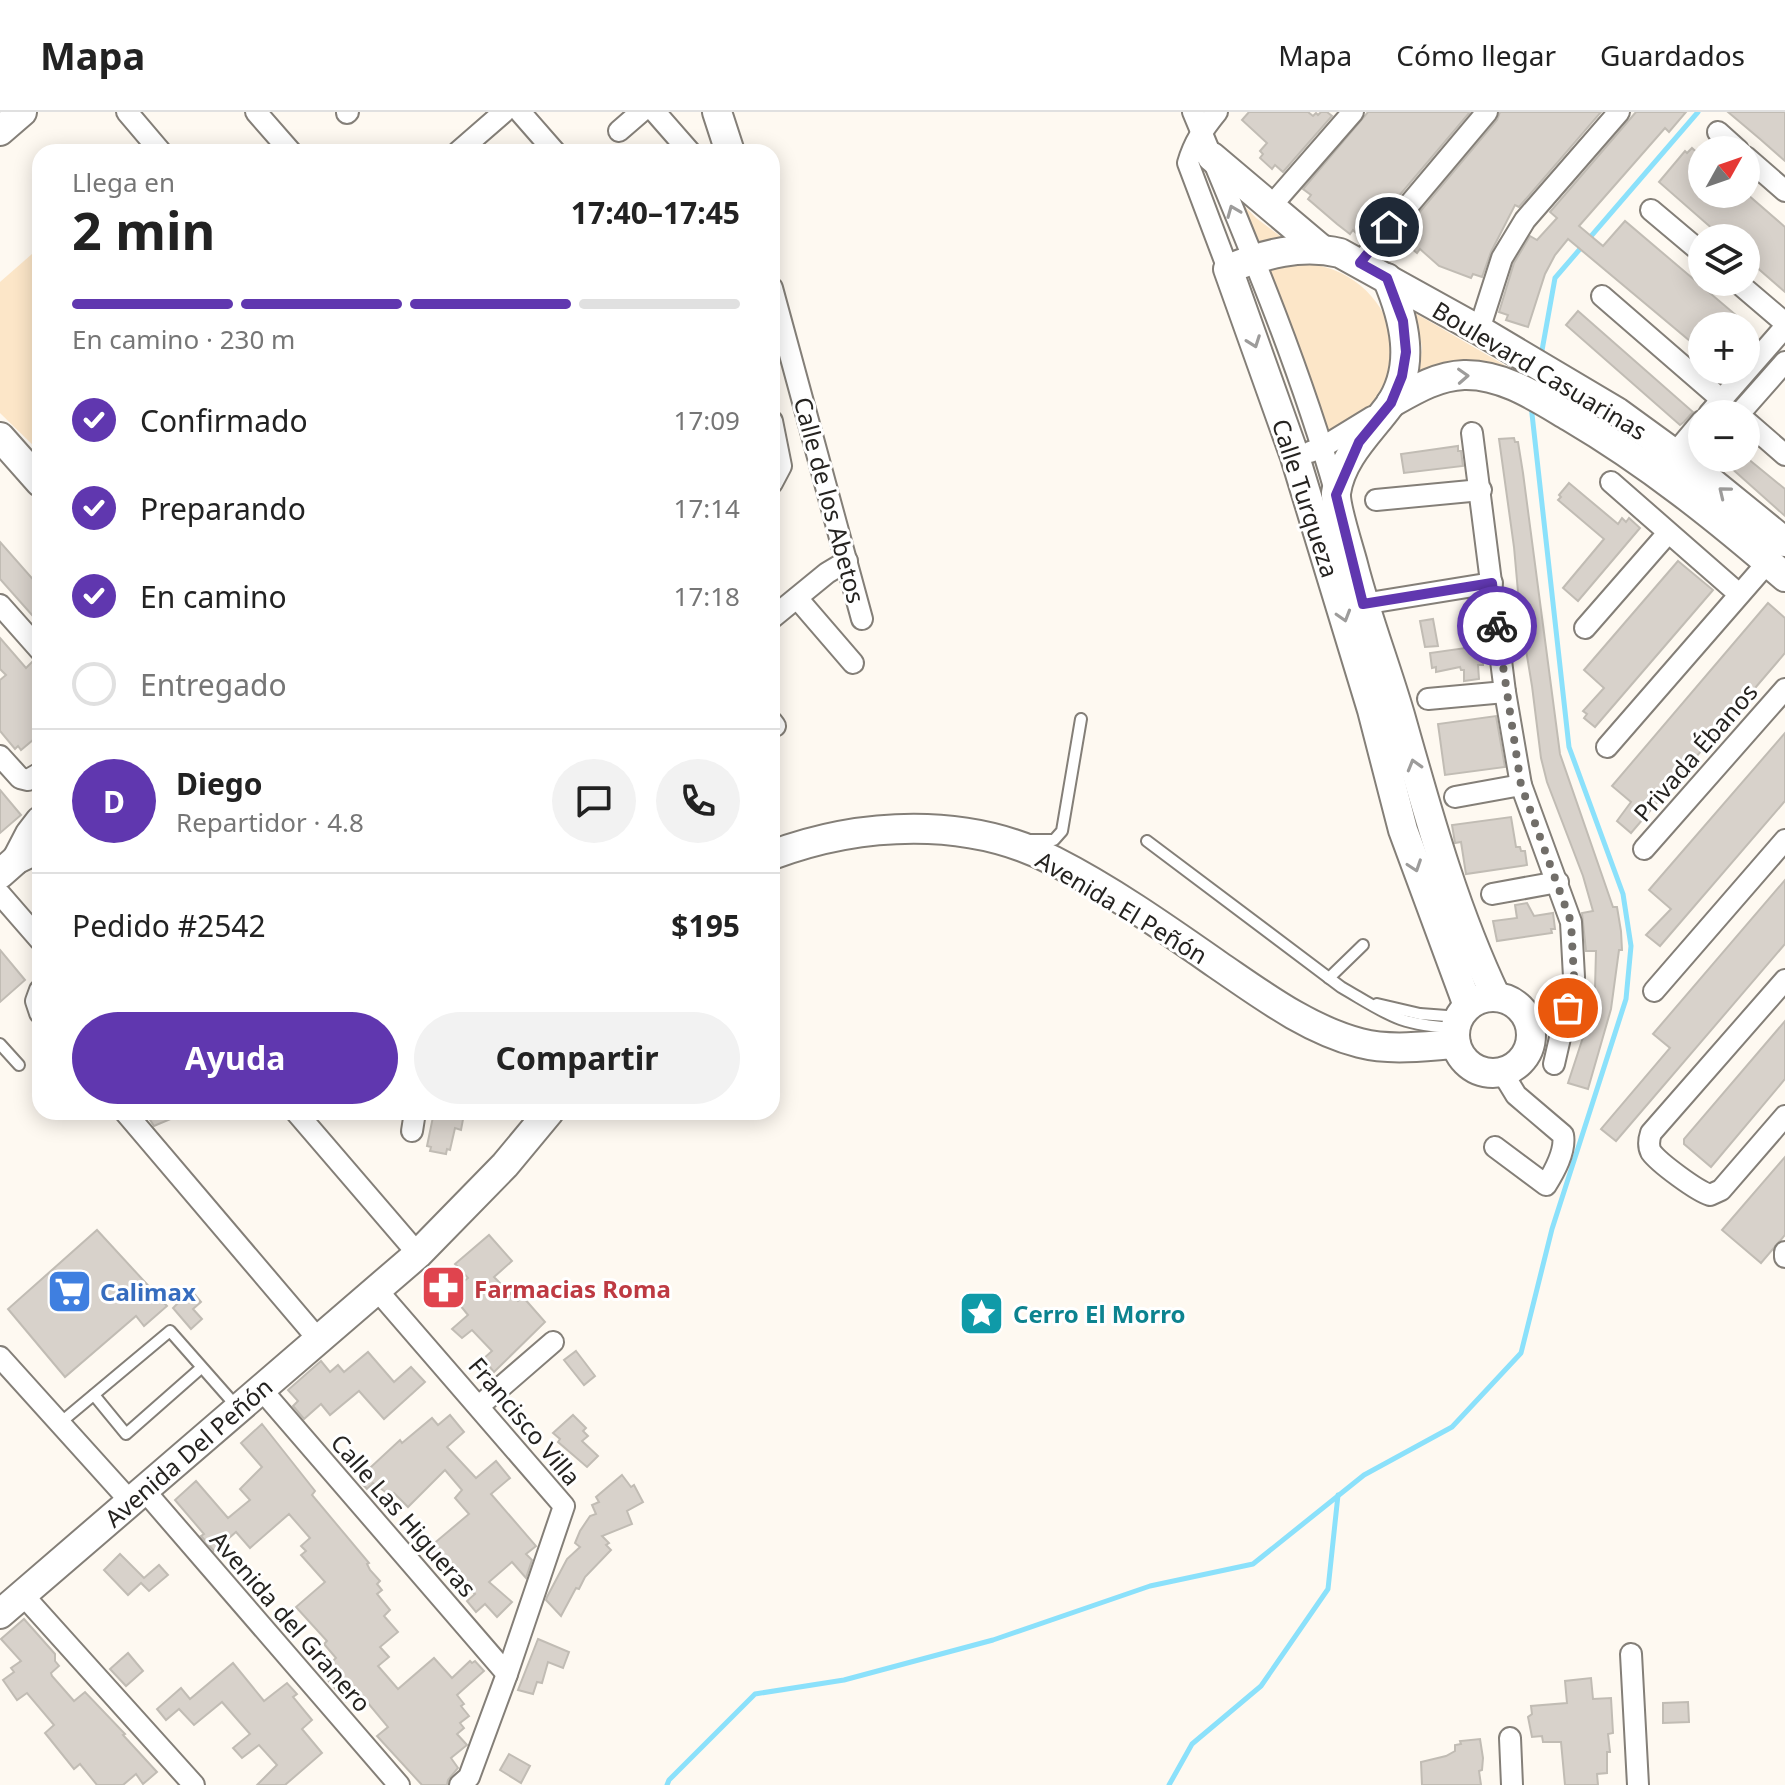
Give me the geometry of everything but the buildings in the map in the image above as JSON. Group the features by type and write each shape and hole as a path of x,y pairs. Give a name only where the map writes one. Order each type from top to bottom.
{"street":[{"path":"0,131 22,112"},
{"path":"127,112 154,144"},
{"path":"256,112 284,144"},
{"path":"467,144 504,112"},
{"path":"520,112 548,144"},
{"path":"619,131 641,112"},
{"path":"655,112 683,144"},
{"path":"717,112 727,144"},
{"path":"1197,122 1217,112"},
{"path":"1271,206 1353,112"},
{"path":"1360,263 1487,112"},
{"path":"1479,330 1502,258 1525,220 1619,112"},
{"name":"Calle Turqueza","path":"1197,122 1212,157 1295,457 1372,710 1403,830 1460,1024"},
{"name":"Calle Turqueza","path":"1197,122 1188,163 1241,263 1323,447 1363,604 1430,822 1484,973 1496,997"},
{"path":"1718,132 1722,136"},
{"path":"1212,157 1321,249"},
{"path":"1760,169 1785,191"},
{"path":"1651,210 1688,241"},
{"name":"Boulevard Casuarinas","path":"1241,263 1296,249 1340,253 1360,263 1479,330 1610,424 1681,468 1779,560"},
{"path":"1336,495 1359,442 1391,403 1404,366 1406,337 1387,278"},
{"path":"1602,296 1708,400"},
{"path":"1721,400 1785,325 1753,296"},
{"name":"Calle de los Abetos","path":"780,316 862,619"},
{"path":"1751,400 1785,362"},
{"name":"Boulevard Casuarinas","path":"1295,457 1323,447 1421,386 1467,375 1511,385 1610,424"},
{"path":"780,420 808,416"},
{"path":"1472,433 1505,692 1521,785 1571,922 1574,977 1554,1064"},
{"path":"1760,433 1785,455"},
{"path":"0,437 32,473"},
{"path":"1611,482 1739,594"},
{"path":"1376,500 1481,490"},
{"path":"1585,628 1668,533"},
{"path":"1607,747 1739,594 1779,560"},
{"path":"780,612 847,561"},
{"path":"1363,604 1492,583"},
{"path":"797,598 853,663"},
{"path":"0,605 32,641"},
{"name":"Privada Ébanos","path":"1644,849 1785,689"},
{"path":"1428,699 1505,692"},
{"path":"0,756 20,778 32,778"},
{"path":"1455,797 1521,785"},
{"name":"Avenida El Peñón","path":"780,852 831,836 889,829 947,831 994,839 1054,860 1146,915 1274,1003 1316,1026 1360,1043 1390,1048 1460,1024"},
{"path":"19,860 32,831"},
{"path":"1654,991 1785,840"},
{"path":"1492,894 1558,882"},
{"path":"0,894 32,931"},
{"path":"1785,980 1651,1133 1648,1141 1651,1152 1697,1191 1710,1195 1721,1190 1785,1116"},
{"path":"1496,997 1522,1010 1531,1032 1530,1043 1522,1059 1502,1072 1490,1073 1474,1067 1461,1054 1460,1024 1478,1000 1496,997"},
{"path":"1495,1147 1546,1185 1564,1142 1563,1135 1516,1095 1502,1072"},
{"path":"132,1120 318,1339"},
{"path":"303,1120 418,1254"},
{"path":"377,1290 418,1254 505,1165 542,1120"},
{"name":"Avenida Del Peñón","path":"0,1614 377,1290"},
{"name":"Francisco Villa","path":"377,1290 564,1506 469,1777 460,1785"},
{"path":"479,1406 553,1342"},
{"name":"Avenida del Granero","path":"0,1357 60,1423 137,1496 399,1785"},
{"name":"Calle Las Higueras","path":"261,1389 507,1674"},
{"path":"23,1595 194,1785"},
{"path":"1631,1654 1640,1784"},
{"path":"1510,1738 1512,1785"}],"lane":[{"path":"994,839 1054,840 1062,831 1081,719"},
{"path":"1147,841 1360,998 1400,1011 1460,1024"},
{"path":"1329,978 1363,945"},
{"path":"0,1044 19,1065"},
{"path":"60,1423 170,1331 239,1408"},
{"path":"94,1395 126,1434 201,1368"}],"shaded area":[{"path":"1232,193 1256,218 1288,242 1258,249"},
{"path":"32,254 32,444 0,413 0,282"},
{"path":"1290,265 1321,266 1356,282 1381,310 1393,345 1391,364 1384,383 1367,411 1347,425 1326,434 1268,269"},
{"path":"1415,313 1596,418 1501,374 1419,377 1422,347"}],"waterway":[{"path":"1541,356 1555,278 1698,112"},
{"path":"667,1785 755,1694 844,1680 993,1640 1150,1586 1253,1564 1364,1475 1452,1427 1521,1353 1552,1229 1626,999 1631,946 1623,894 1569,747 1531,405"},
{"path":"1169,1785 1192,1744 1261,1686 1328,1589 1338,1495"}],"way so far":[{"path":"1497,626 1521,785 1571,922 1575,951 1568,1008"}],"place":[{"name":"Farmacias Roma","path":"443,1288"},
{"name":"Calimax","path":"69,1291"},
{"name":"Cerro El Morro","path":"982,1313"}],"route":[{"path":"1389,227 1360,263 1387,278 1403,321 1406,337 1404,366 1391,403 1359,442 1336,495 1363,604 1492,583 1497,626"}]}
